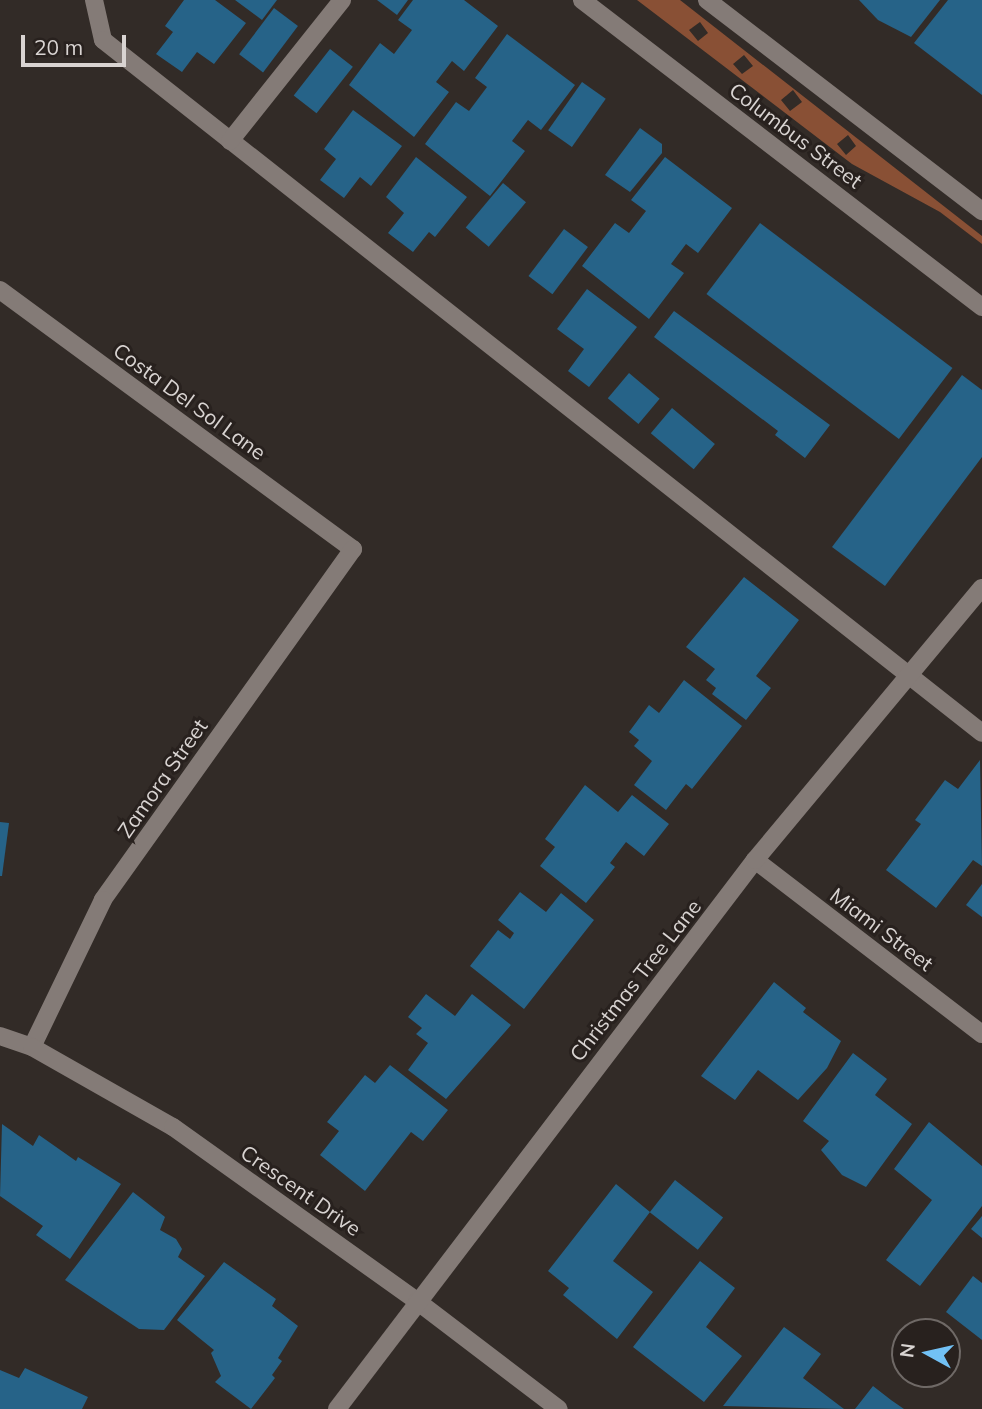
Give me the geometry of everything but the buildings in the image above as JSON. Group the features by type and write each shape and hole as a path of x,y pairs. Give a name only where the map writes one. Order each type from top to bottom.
{"street":[{"path":"94,0 103,40 982,733"},
{"path":"230,141 342,0"},
{"name":"Columbus Street","path":"582,0 982,307"},
{"path":"707,0 982,211"},
{"name":"Costa Del Sol Lane","path":"0,290 353,549"},
{"name":"Zamora Street","path":"32,1047 103,900 353,549"},
{"name":"Christmas Tree Lane","path":"337,1409 755,860 982,588"},
{"name":"Miami Street","path":"755,860 982,1034"},
{"name":"Crescent Drive","path":"0,1036 32,1047 173,1127 417,1301 559,1409"}],"shaded area":[{"path":"637,0 680,0 982,236 982,244 940,212 852,164","holes":["700,22 708,33 698,41 689,30","744,55 753,66 742,74 733,64","793,90 802,102 790,111 781,100","848,135 856,146 846,155 837,144"]}]}
